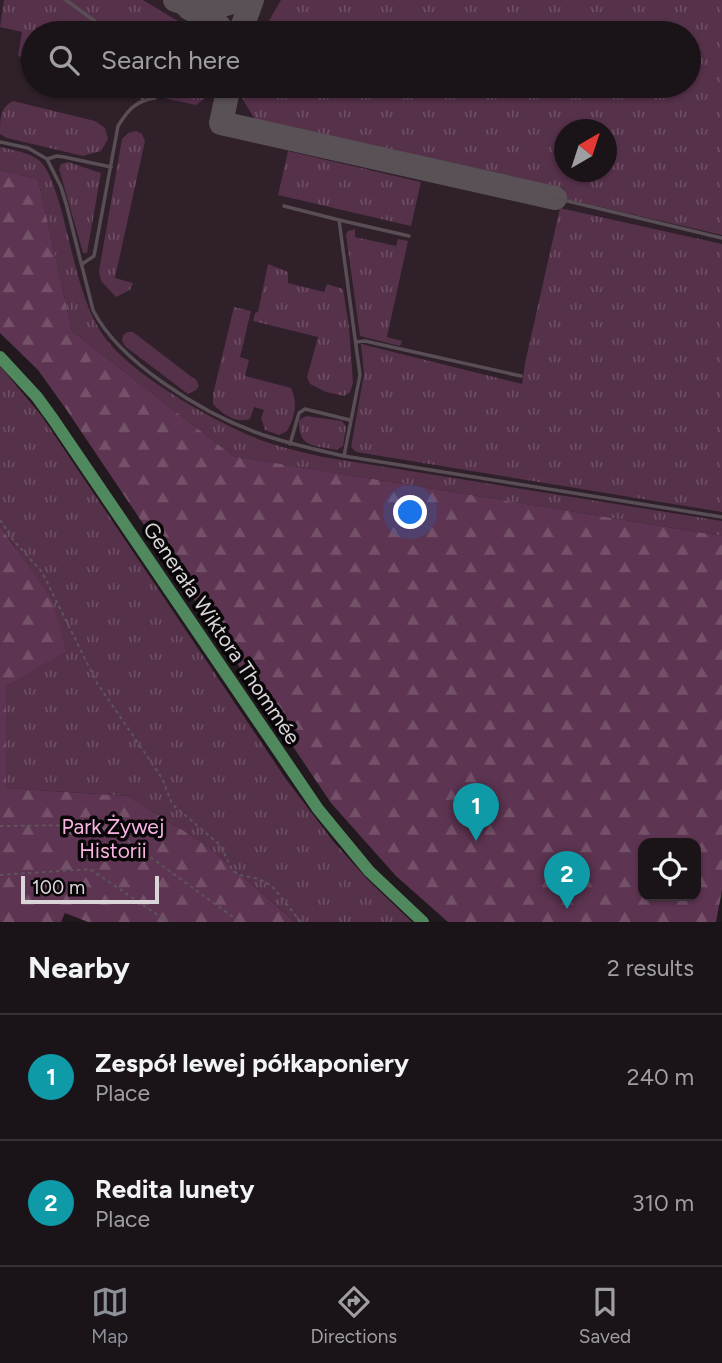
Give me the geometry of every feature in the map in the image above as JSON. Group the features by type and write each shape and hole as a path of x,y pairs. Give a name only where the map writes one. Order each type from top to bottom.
{"main road":[{"name":"Generała Wiktora Thommée","path":"0,356 53,419 318,809 382,885 424,922"}],"lane":[{"path":"66,0 95,21"},
{"path":"82,264 94,256 118,126 127,111 143,100 155,98"},
{"path":"0,142 28,148 47,159 61,187 93,310 100,323 121,348 198,405 254,432 290,444 344,456 722,517"},
{"path":"47,159 57,156 111,167"},
{"path":"555,198 722,237"},
{"path":"284,206 409,236"},
{"path":"339,220 359,375 344,456"},
{"path":"355,342 365,341 521,376"},
{"path":"290,444 299,413 305,409 350,420"}],"path":[{"path":"0,520 13,541 42,572 97,683 162,778 172,804 220,845 233,871 272,886 301,922"},
{"path":"0,827 106,825 240,922"},
{"path":"0,875 90,869 167,922"}],"shaded area":[{"path":"0,0 722,0 722,536 233,456 72,331 38,179 0,170"}],"green space":[{"path":"4,0 143,0 178,21 21,21 21,32 0,27"},
{"path":"281,0 722,0 722,235 562,198 564,188 257,119 253,122 254,118 242,98 701,98 701,21 269,21"},
{"path":"164,98 206,98 196,105"},
{"path":"13,101 95,121 105,128 108,139 101,151 83,156 7,138 0,134 1,118 5,107"},
{"path":"136,131 142,134 145,141 115,278 133,283 130,290 116,297 101,281 99,271 122,139 128,133"},
{"path":"0,147 31,155 46,169 58,199 88,305 103,335 116,351 180,399 229,426 272,444 323,457 722,521 722,536 233,456 72,331 38,179 0,170"},
{"path":"288,151 421,182 411,226 278,195"},
{"path":"68,162 101,173 87,253 83,253 59,169 61,164"},
{"path":"0,170 38,179 72,331 233,456 722,536 722,890 716,922 448,922 396,876 331,803 38,370 0,333"},
{"path":"560,208 722,244 722,512 356,452 351,447 364,374 361,344 522,384"},
{"path":"355,229 355,237 396,246 398,239 408,241 387,337 402,341 400,346 360,336 346,235 348,231"},
{"path":"268,264 288,272 288,283 324,292 327,284 343,289 353,383 350,392 344,396 326,392 310,384 307,377 318,337 253,321 255,313 258,312"},
{"path":"234,307 251,311 240,357 249,360 245,376 291,388 295,410 287,431 279,435 265,430 261,418 264,410 254,407 250,419 240,420 225,414 213,404 213,394"},
{"path":"133,332 197,381 199,386 196,390 188,394 126,347 122,341 123,335"},
{"path":"0,366 41,415 286,779 333,841 368,880 412,922 295,922 205,844 128,796 6,788 6,687 66,650 14,545 0,526"},
{"path":"306,416 342,421 346,427 343,446 337,450 315,446 305,441 299,429 299,420"},
{"name":"Park Żywej Historii","path":"0,526 52,600 66,651 6,687 6,788 128,796 205,844 295,922 88,922 65,913 61,922 0,922"}],"taxiway":[{"path":"175,0 206,7 237,0"},
{"path":"244,21 252,0"},
{"path":"189,8 212,21"},
{"path":"226,98 221,123 555,198"}],"place":[{"name":"Zespół lewej półkaponiery","path":"476,841"},
{"name":"Redita lunety","path":"567,909"}]}
